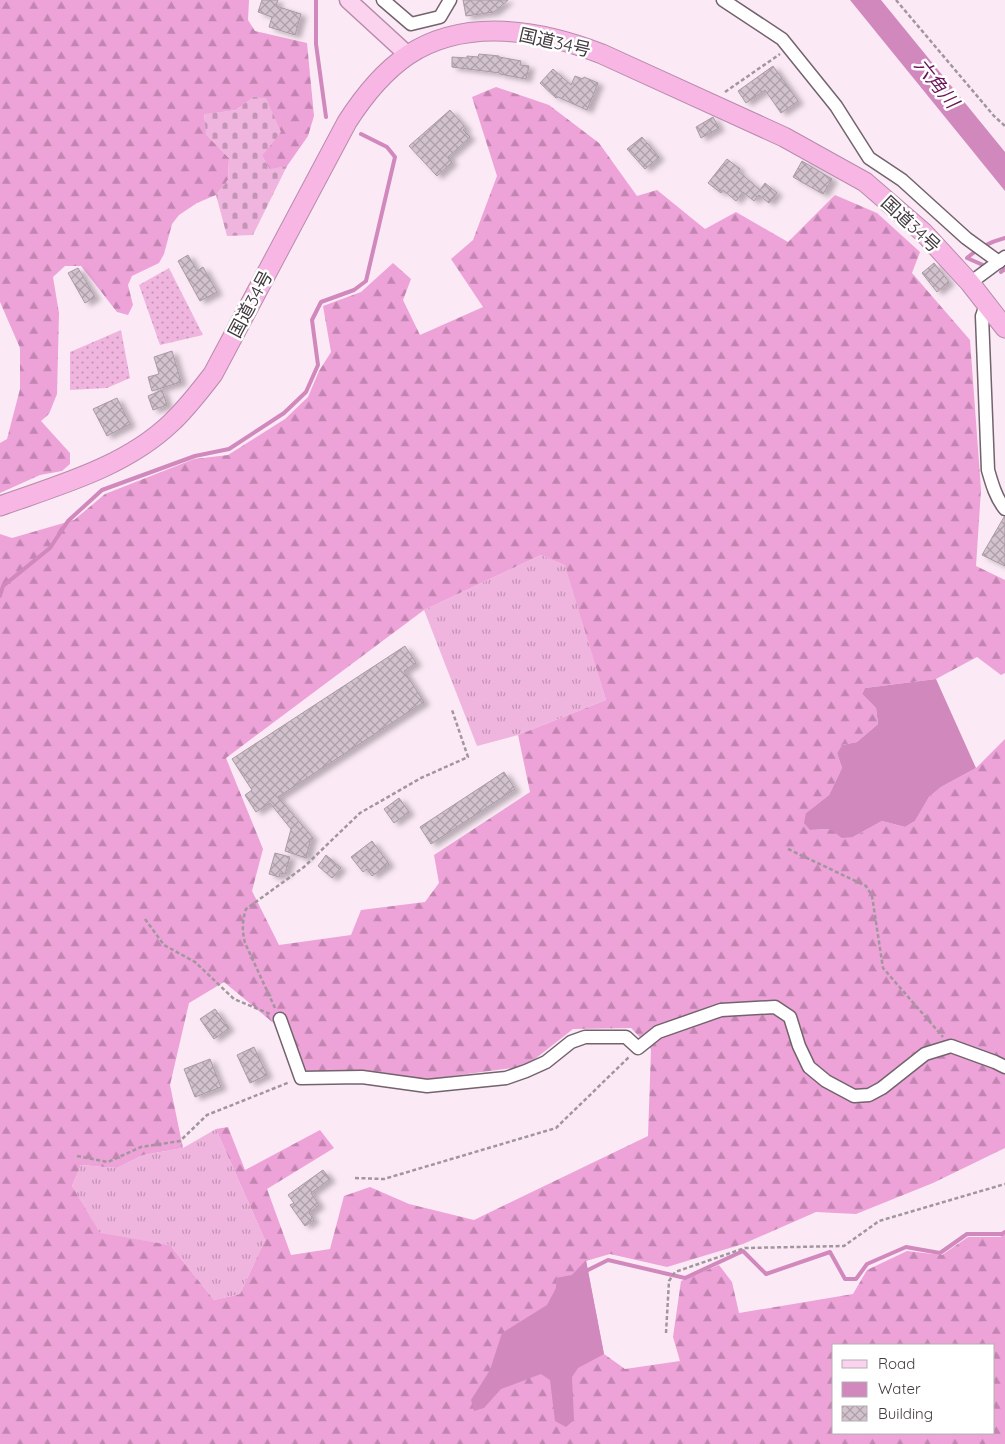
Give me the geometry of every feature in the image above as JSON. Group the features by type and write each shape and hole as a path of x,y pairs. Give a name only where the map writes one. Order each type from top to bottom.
{"highway":[{"name":"国道34号","path":"0,506 97,470 148,441 170,424 191,402 213,374 347,122 360,102 390,70 408,55 432,42 453,35 491,31 516,31 543,35 577,44 784,137 865,182 924,233 970,283 1005,328"}],"main road":[{"path":"348,0 408,55"}],"street":[{"path":"383,0 411,24 440,17 450,0"},
{"path":"724,0 782,39 836,106 869,158 902,180 974,244 1002,259 970,283"},
{"path":"986,305 982,316 988,470 992,486 1005,509"},
{"path":"280,1019 301,1078 362,1077 427,1086 506,1078 546,1062 570,1042 585,1037 626,1037 638,1048 658,1032 721,1010 775,1006 790,1017 799,1046 809,1067 826,1081 854,1096 869,1094 882,1088 925,1054 950,1046 995,1062 1005,1068"}],"path":[{"path":"896,0 994,116 1005,126"},
{"path":"717,106 723,94 789,48"},
{"path":"280,1019 245,943 242,932 246,909 304,867 360,813 421,778 468,757 452,710"},
{"path":"788,849 866,886 872,896 884,968 950,1046"},
{"path":"145,920 164,945 195,962 234,999 280,1019"},
{"path":"355,1178 384,1179 556,1128 638,1048"},
{"path":"77,1156 108,1162 141,1147 180,1141 207,1115 301,1078"},
{"path":"666,1333 669,1281 675,1272 745,1248 844,1246 879,1221 1005,1184"}],"green space":[{"path":"0,0 249,0 248,20 255,31 307,43 314,116 308,136 287,166 270,170 262,156 253,98 236,110 204,115 207,135 229,158 228,180 216,195 197,203 179,215 172,224 164,254 159,263 132,276 128,285 133,305 128,315 117,312 81,266 65,266 53,277 59,313 57,394 49,414 41,421 70,453 70,464 62,471 40,475 0,493 0,443 7,439 20,389 20,348 0,302"},
{"path":"496,87 549,105 599,143 637,196 657,190 705,229 736,212 788,242 835,195 877,213 920,252 912,273 970,340 981,490 976,566 1005,580 1005,673 1001,675 977,657 936,679 865,688 862,694 876,708 878,724 857,742 842,745 837,753 842,768 829,795 806,813 810,830 830,829 853,837 882,821 905,827 915,821 929,797 941,787 976,768 1005,739 1005,1148 933,1183 856,1214 816,1212 743,1244 667,1267 610,1254 586,1261 604,1354 625,1369 680,1361 673,1337 681,1281 719,1265 732,1282 739,1313 853,1294 867,1270 907,1251 942,1255 968,1237 1000,1237 1005,1234 1005,1444 0,1444 0,534 12,538 74,520 105,494 194,459 228,455 285,419 308,397 319,371 331,352 323,306 361,292 393,263 411,279 403,300 420,335 483,307 451,259 473,240 497,176 472,97","holes":["541,555 565,565 606,700 518,735 530,792 434,855 439,883 425,902 361,910 351,935 279,945 252,891 263,849 226,758 424,610","224,982 277,1026 292,1070 430,1079 526,1066 573,1029 631,1028 651,1049 648,1136 474,1220 409,1204 370,1187 344,1196 330,1249 291,1255 267,1189 334,1148 320,1130 245,1170 228,1127 216,1129 265,1240 240,1294 214,1300 170,1245 100,1233 72,1186 81,1165 117,1168 143,1155 183,1148 170,1085 189,1003"]},
{"path":"253,97 266,98 281,132 262,156 270,169 287,166 253,235 227,236 216,195 228,180 229,158 206,135 204,114 236,110"},
{"path":"169,268 203,335 160,345 139,285"},
{"path":"121,330 130,378 107,388 70,390 70,352"},
{"path":"541,555 566,565 606,700 518,735 477,746 424,610"},
{"path":"216,1129 265,1240 240,1294 214,1300 170,1245 100,1234 72,1186 81,1165 117,1168 143,1155 183,1148"}],"water":[{"name":"六角川","path":"850,0 881,0 1005,152 1005,191"},
{"path":"936,679 976,768 941,787 929,797 915,821 905,827 882,821 853,837 842,838 830,829 810,830 804,823 806,813 829,795 842,768 837,753 842,745 857,742 878,724 876,708 862,694 865,688"},
{"path":"586,1260 604,1354 578,1368 572,1377 574,1420 566,1427 555,1421 550,1380 541,1374 501,1389 484,1408 474,1411 471,1400 490,1370 502,1333 547,1305 556,1288 556,1278 572,1275"}],"building":[{"path":"262,0 278,0 276,6 301,14 295,35 269,27 272,17 258,12"},
{"path":"463,0 508,0 494,12 466,16"},
{"path":"479,54 521,61 520,65 529,66 526,79 500,73 452,67 452,57 478,57"},
{"path":"773,66 798,101 781,113 765,90 746,103 738,91"},
{"path":"553,69 571,85 575,76 583,79 584,77 598,83 587,110 558,97 556,98 540,83"},
{"path":"450,110 466,128 463,130 470,137 448,157 452,162 437,176 409,146"},
{"path":"713,117 719,128 701,138 696,127"},
{"path":"642,137 659,157 645,169 627,149"},
{"path":"727,159 740,169 738,171 760,190 765,183 777,193 769,203 759,195 754,201 743,192 736,201 723,190 721,193 708,183"},
{"path":"802,161 832,179 823,194 793,177"},
{"path":"188,255 197,271 203,267 217,292 200,301 178,261"},
{"path":"934,263 949,282 937,292 922,273"},
{"path":"78,268 95,297 85,303 68,273"},
{"path":"172,351 181,382 152,391 148,377 159,374 154,357"},
{"path":"162,390 167,405 153,410 148,396"},
{"path":"117,398 130,424 107,436 93,409"},
{"path":"1005,517 1005,566 982,555"},
{"path":"405,646 416,663 404,671 424,702 278,797 313,838 309,841 306,858 285,851 291,829 270,803 256,812 245,795 252,790 232,759"},
{"path":"504,772 515,789 431,844 420,827"},
{"path":"399,798 409,812 394,823 384,809"},
{"path":"372,841 389,864 372,876 367,869 363,872 351,857"},
{"path":"275,853 290,857 285,874 280,873 279,877 269,874"},
{"path":"326,855 341,868 332,878 318,866"},
{"path":"215,1009 229,1028 214,1039 200,1019"},
{"path":"254,1047 267,1075 250,1083 237,1055"},
{"path":"210,1059 221,1087 195,1097 184,1069"},
{"path":"323,1170 330,1179 311,1193 319,1205 309,1213 314,1220 305,1226 290,1205 294,1203 288,1195"}],"waterway":[{"path":"316,0 316,44 326,117"},
{"path":"0,596 3,586 50,548 68,521 102,490 195,456 229,449 284,413 306,392 318,365 312,320 321,302 354,290 366,281 395,157 387,147 361,134"},
{"path":"983,265 967,258 984,246 1005,238"},
{"path":"1001,272 1005,269"},
{"path":"588,1270 608,1260 685,1278 743,1251 766,1274 830,1252 845,1279 856,1279 867,1264 906,1247 940,1253 967,1234 1002,1234 1005,1232"}]}
